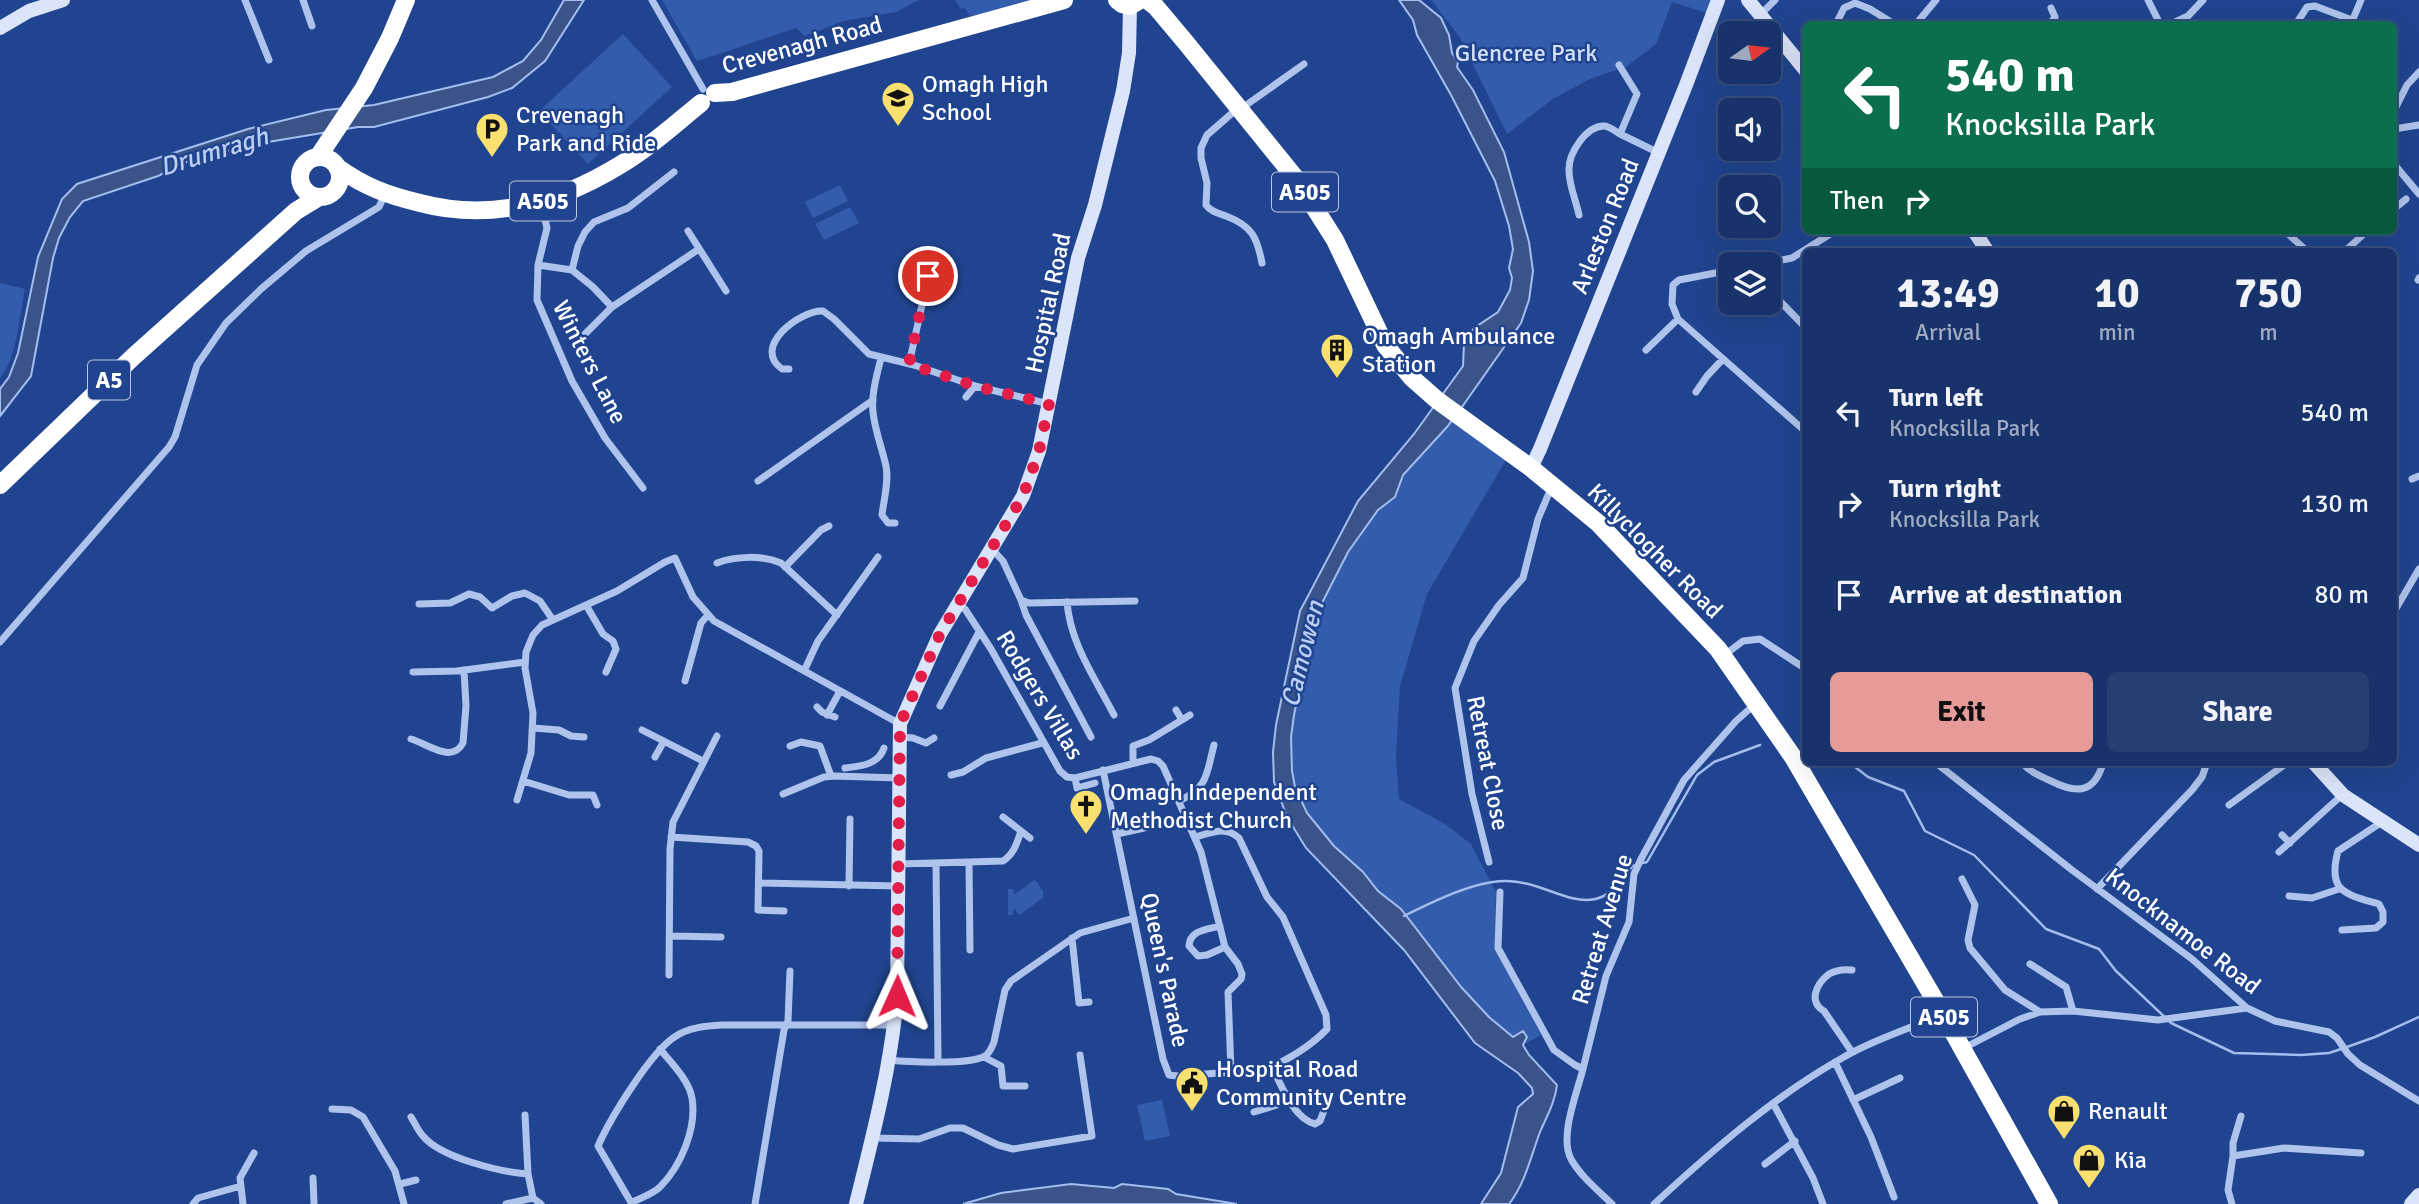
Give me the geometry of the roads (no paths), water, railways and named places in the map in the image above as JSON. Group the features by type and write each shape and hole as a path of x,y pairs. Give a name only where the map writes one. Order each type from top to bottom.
{"highway":[{"path":"372,71 395,0"},
{"name":"A5","path":"0,485 133,356 296,211 303,196 311,193 300,176 302,168 312,159 329,153 390,38 406,0"},
{"name":"Crevenagh Road","path":"329,153 360,184 439,208 478,212 541,201 579,187 621,165 706,95 732,92 1064,0"},
{"name":"Killyclogher Road","path":"1133,2 1156,7 1297,180 1335,240 1385,345 1412,378 1463,421 1531,468 1617,541 1723,656 1794,757 2049,1204"},
{"name":"A5","path":"329,153 339,180 336,189"},
{"path":"311,193 328,195 336,189 360,184"}],"main road":[{"path":"0,28 29,10 63,0"},
{"name":"Arleston Road","path":"1531,468 1718,0"},
{"path":"1748,0 1802,66"},
{"name":"Hospital Road","path":"856,1204 890,1060 894,1025 900,730 940,634 1023,496 1039,451 1078,258 1095,205 1123,91 1133,2"},
{"path":"2320,766 2343,795 2419,845"},
{"path":"2411,1204 2419,1195"}],"street":[{"path":"245,0 269,60"},
{"path":"303,0 312,26"},
{"path":"652,0 706,95"},
{"path":"1760,15 1775,0"},
{"path":"1918,21 1936,0"},
{"path":"2148,0 2158,21"},
{"path":"2177,21 2188,16 2203,0"},
{"path":"2351,21 2361,0"},
{"path":"1838,21 1844,8 1855,4 1870,9 1889,21"},
{"path":"2298,21 2307,6 2315,6 2349,21"},
{"path":"2051,8 2055,17 2052,21"},
{"path":"1262,263 1259,248 1248,226 1212,211 1206,205 1207,183 1201,148 1207,135 1304,64"},
{"path":"1619,65 1637,94 1620,134"},
{"path":"2397,105 2407,85 2419,72"},
{"path":"2397,129 2419,125"},
{"path":"1579,215 1568,170 1573,153 1595,127 1607,126 1659,153"},
{"path":"2397,168 2419,194"},
{"path":"572,270 578,246 594,222 628,208 674,172"},
{"path":"0,642 169,447 175,437 197,365 226,323 306,250 379,207 386,194"},
{"path":"2397,206 2406,199"},
{"name":"Winters Lane","path":"541,201 547,228 538,265 537,300 572,381 606,438 643,488"},
{"path":"688,231 726,291"},
{"path":"1808,248 1829,235"},
{"path":"2290,235 2305,248"},
{"path":"2348,248 2363,235"},
{"path":"580,338 612,307 699,249"},
{"path":"1781,260 1802,252"},
{"path":"909,364 933,255"},
{"path":"538,265 572,270 612,307"},
{"path":"1718,272 1679,280 1673,285 1672,304 1678,319 1802,428"},
{"path":"1781,302 1802,324"},
{"path":"789,369 778,366 772,346 775,339 806,314 818,310 834,319 869,354 975,386 1049,404"},
{"path":"1646,349 1678,319"},
{"path":"881,358 873,400 879,446 886,464 888,481 881,515 888,523 895,523"},
{"path":"1696,392 1723,359"},
{"path":"966,397 975,386"},
{"path":"758,481 873,400"},
{"name":"Retreat Close","path":"1489,862 1472,794 1455,688 1474,641 1499,605 1522,579 1538,519 1552,486"},
{"path":"785,566 821,530 830,526"},
{"path":"992,549 1003,561 1026,615 1091,737"},
{"path":"717,563 755,557 769,559 785,566 837,615"},
{"path":"804,671 818,641 878,557"},
{"path":"517,800 531,753 533,713 525,662 533,635 542,625 617,591 676,558 694,597 714,621 840,691 913,738 926,743 934,738"},
{"path":"2397,607 2419,569"},
{"path":"419,604 450,603 469,594 480,597 492,608 512,596 526,593 540,601 552,620"},
{"path":"1021,600 1029,603 1135,601"},
{"path":"1067,601 1070,627 1076,643 1114,715"},
{"path":"586,604 603,634 613,642 616,649 606,672"},
{"name":"Rodgers Villas","path":"957,604 965,609 1042,743 1067,778 1133,763"},
{"path":"685,681 701,623 708,615"},
{"path":"940,706 979,632"},
{"path":"1723,656 1743,641 1760,639 1802,667"},
{"path":"413,672 464,670 525,662"},
{"path":"411,739 451,753 460,748 463,743 466,706 464,670"},
{"path":"817,707 831,716 840,691"},
{"name":"Retreat Avenue","path":"1612,1204 1583,1176 1570,1157 1566,1135 1606,976 1629,922 1634,874 1684,780 1736,721 1757,702"},
{"path":"1176,710 1182,720"},
{"path":"1190,715 1149,740 1132,746 1133,763 1151,759 1158,761 1195,838 1225,947 1242,974 1241,979 1228,992 1231,1072"},
{"path":"533,728 559,730 571,736 584,737"},
{"path":"642,730 704,761"},
{"path":"668,975 673,822 717,736"},
{"path":"655,757 664,741"},
{"path":"790,746 801,743 820,747 831,776"},
{"path":"951,775 963,772 986,758 1042,743"},
{"path":"1179,802 1197,792 1203,785 1214,745"},
{"path":"845,768 875,761 882,755 884,748"},
{"path":"865,764 869,778"},
{"name":"Knocknamoe Road","path":"1940,766 2192,959 2247,1008 2275,1021 2329,1032 2360,1065 2419,1101"},
{"path":"2027,766 2048,780 2069,790 2078,791 2091,783 2101,766"},
{"path":"2097,888 2192,790 2202,777 2206,766"},
{"path":"2229,805 2280,766"},
{"name":"Queen's Parade","path":"1103,770 1168,1075 1262,1070 1272,1067"},
{"path":"783,794 831,776 899,778"},
{"path":"1075,778 1077,788 1096,783"},
{"path":"523,781 569,795 593,795 597,805"},
{"path":"2279,852 2343,795"},
{"path":"1003,817 1030,838"},
{"path":"849,886 850,819"},
{"path":"2342,930 2376,928 2383,922 2384,912 2379,904 2343,893 2337,887 2334,873 2338,851 2383,822"},
{"path":"1116,834 1144,828"},
{"path":"1195,838 1221,830 1232,831 1239,838 1267,897 1283,917 1326,1015 1327,1029 1318,1038 1272,1067 1306,1121 1315,1124 1320,1121 1328,1100"},
{"path":"898,864 1003,861 1010,856 1021,831"},
{"path":"2282,835 2290,843"},
{"path":"671,837 748,842 756,846 759,851 758,910 784,911"},
{"path":"970,862 971,950"},
{"path":"936,863 938,1061"},
{"path":"1962,879 1975,905 1968,940 1970,948 2005,990 2040,1012"},
{"path":"759,883 898,886"},
{"path":"2289,896 2312,898 2339,889"},
{"path":"1500,892 1498,948 1554,1050 1583,1069"},
{"path":"890,1060 961,1061 984,1057 994,1042 1005,990 1011,981 1080,933 1135,918"},
{"path":"1220,926 1193,934 1189,946 1198,956 1225,947"},
{"path":"670,936 721,937"},
{"path":"1072,938 1079,1003 1089,1002"},
{"path":"2030,964 2066,987 2073,1011"},
{"path":"1852,970 1842,969 1829,974 1817,989 1814,999 1817,1007 1824,1011 1852,1052"},
{"path":"755,1204 788,1021 790,971"},
{"path":"1961,1049 2020,1019 2040,1012 2073,1011 2101,1016 2162,1019 2247,1008"},
{"path":"1654,1204 1773,1103 1835,1062 1852,1052 1943,1014"},
{"path":"660,1049 682,1076 692,1097 687,1145 659,1188 632,1203 598,1146 649,1062 660,1049 677,1035 701,1027 894,1025"},
{"path":"873,1138 919,1139 950,1128 963,1128 998,1145 1013,1149 1092,1136 1080,1055"},
{"path":"984,1057 1001,1066 1003,1086 1025,1086"},
{"path":"1835,1062 1871,1137 1894,1197"},
{"path":"1853,1100 1900,1078"},
{"path":"1254,1112 1277,1105 1287,1094"},
{"path":"1773,1103 1795,1141 1823,1204"},
{"path":"332,1109 351,1110 363,1117 387,1154 400,1184 404,1204"},
{"path":"525,1115 528,1174 533,1198 541,1204"},
{"path":"2231,1204 2228,1190 2234,1143 2241,1116"},
{"path":"411,1117 424,1138 437,1147 465,1160 513,1173 528,1174"},
{"path":"1765,1164 1795,1141"},
{"path":"2233,1156 2284,1148 2361,1153"},
{"path":"243,1204 240,1178 254,1153"},
{"path":"313,1178 314,1204"},
{"path":"400,1184 416,1180"},
{"path":"193,1204 198,1198 241,1186"},
{"path":"506,1204 533,1198"}],"water":[{"name":"Drumragh","path":"564,0 584,0 545,61 512,88 488,97 374,127 358,127 262,143 193,159 158,176 83,201 70,217 59,238 53,258 31,376 0,416 0,389 9,377 18,353 38,257 62,199 77,184 248,129 326,110 374,105 493,77 523,61 541,40"},
{"name":"Camowen","path":"1399,0 1419,0 1441,18 1449,35 1452,53 1458,62 1457,67 1473,90 1504,152 1529,242 1533,271 1529,300 1521,323 1462,407 1403,475 1395,497 1378,510 1348,552 1322,603 1313,626 1294,715 1291,737 1292,771 1295,787 1307,813 1334,846 1363,872 1378,891 1401,909 1462,988 1489,1017 1513,1037 1523,1031 1527,1037 1523,1045 1529,1055 1557,1085 1553,1103 1523,1179 1509,1204 1481,1204 1501,1173 1518,1107 1533,1094 1532,1088 1518,1073 1475,1043 1404,950 1306,848 1287,817 1274,782 1276,725 1300,611 1358,501 1414,434 1463,366 1464,343 1474,328 1498,312 1510,290 1512,278 1509,268 1513,249 1509,226 1495,181 1417,35 1413,20"},
{"path":"1071,1184 1114,1188 1122,1184 1168,1189 1176,1194 1237,1204 963,1204 1001,1193"}],"waterway":[{"path":"1643,863 1647,862 1697,775 1714,762 1760,745"},
{"path":"1854,766 1868,777 1904,791 1925,831 1974,855 2046,929 2099,949 2116,971 2171,1023 2234,1053 2301,1055 2329,1053 2341,1049"},
{"path":"1404,916 1454,893 1495,882 1525,883 1574,899 1589,900 1603,896 1618,886 1632,866 1636,865"},
{"path":"2347,1047 2419,1017"}],"place":[{"name":"Omagh High School","path":"898,128"},
{"name":"Crevenagh Park and Ride","path":"492,159"},
{"name":"Omagh Ambulance Station","path":"1337,380"},
{"name":"Omagh Independent Methodist Church","path":"1086,836"},
{"name":"Hospital Road Community Centre","path":"1192,1113"},
{"name":"Renault","path":"2064,1141"},
{"name":"Kia","path":"2089,1190"}],"park label":[{"name":"Glencree Park","path":"1526,53"}]}
